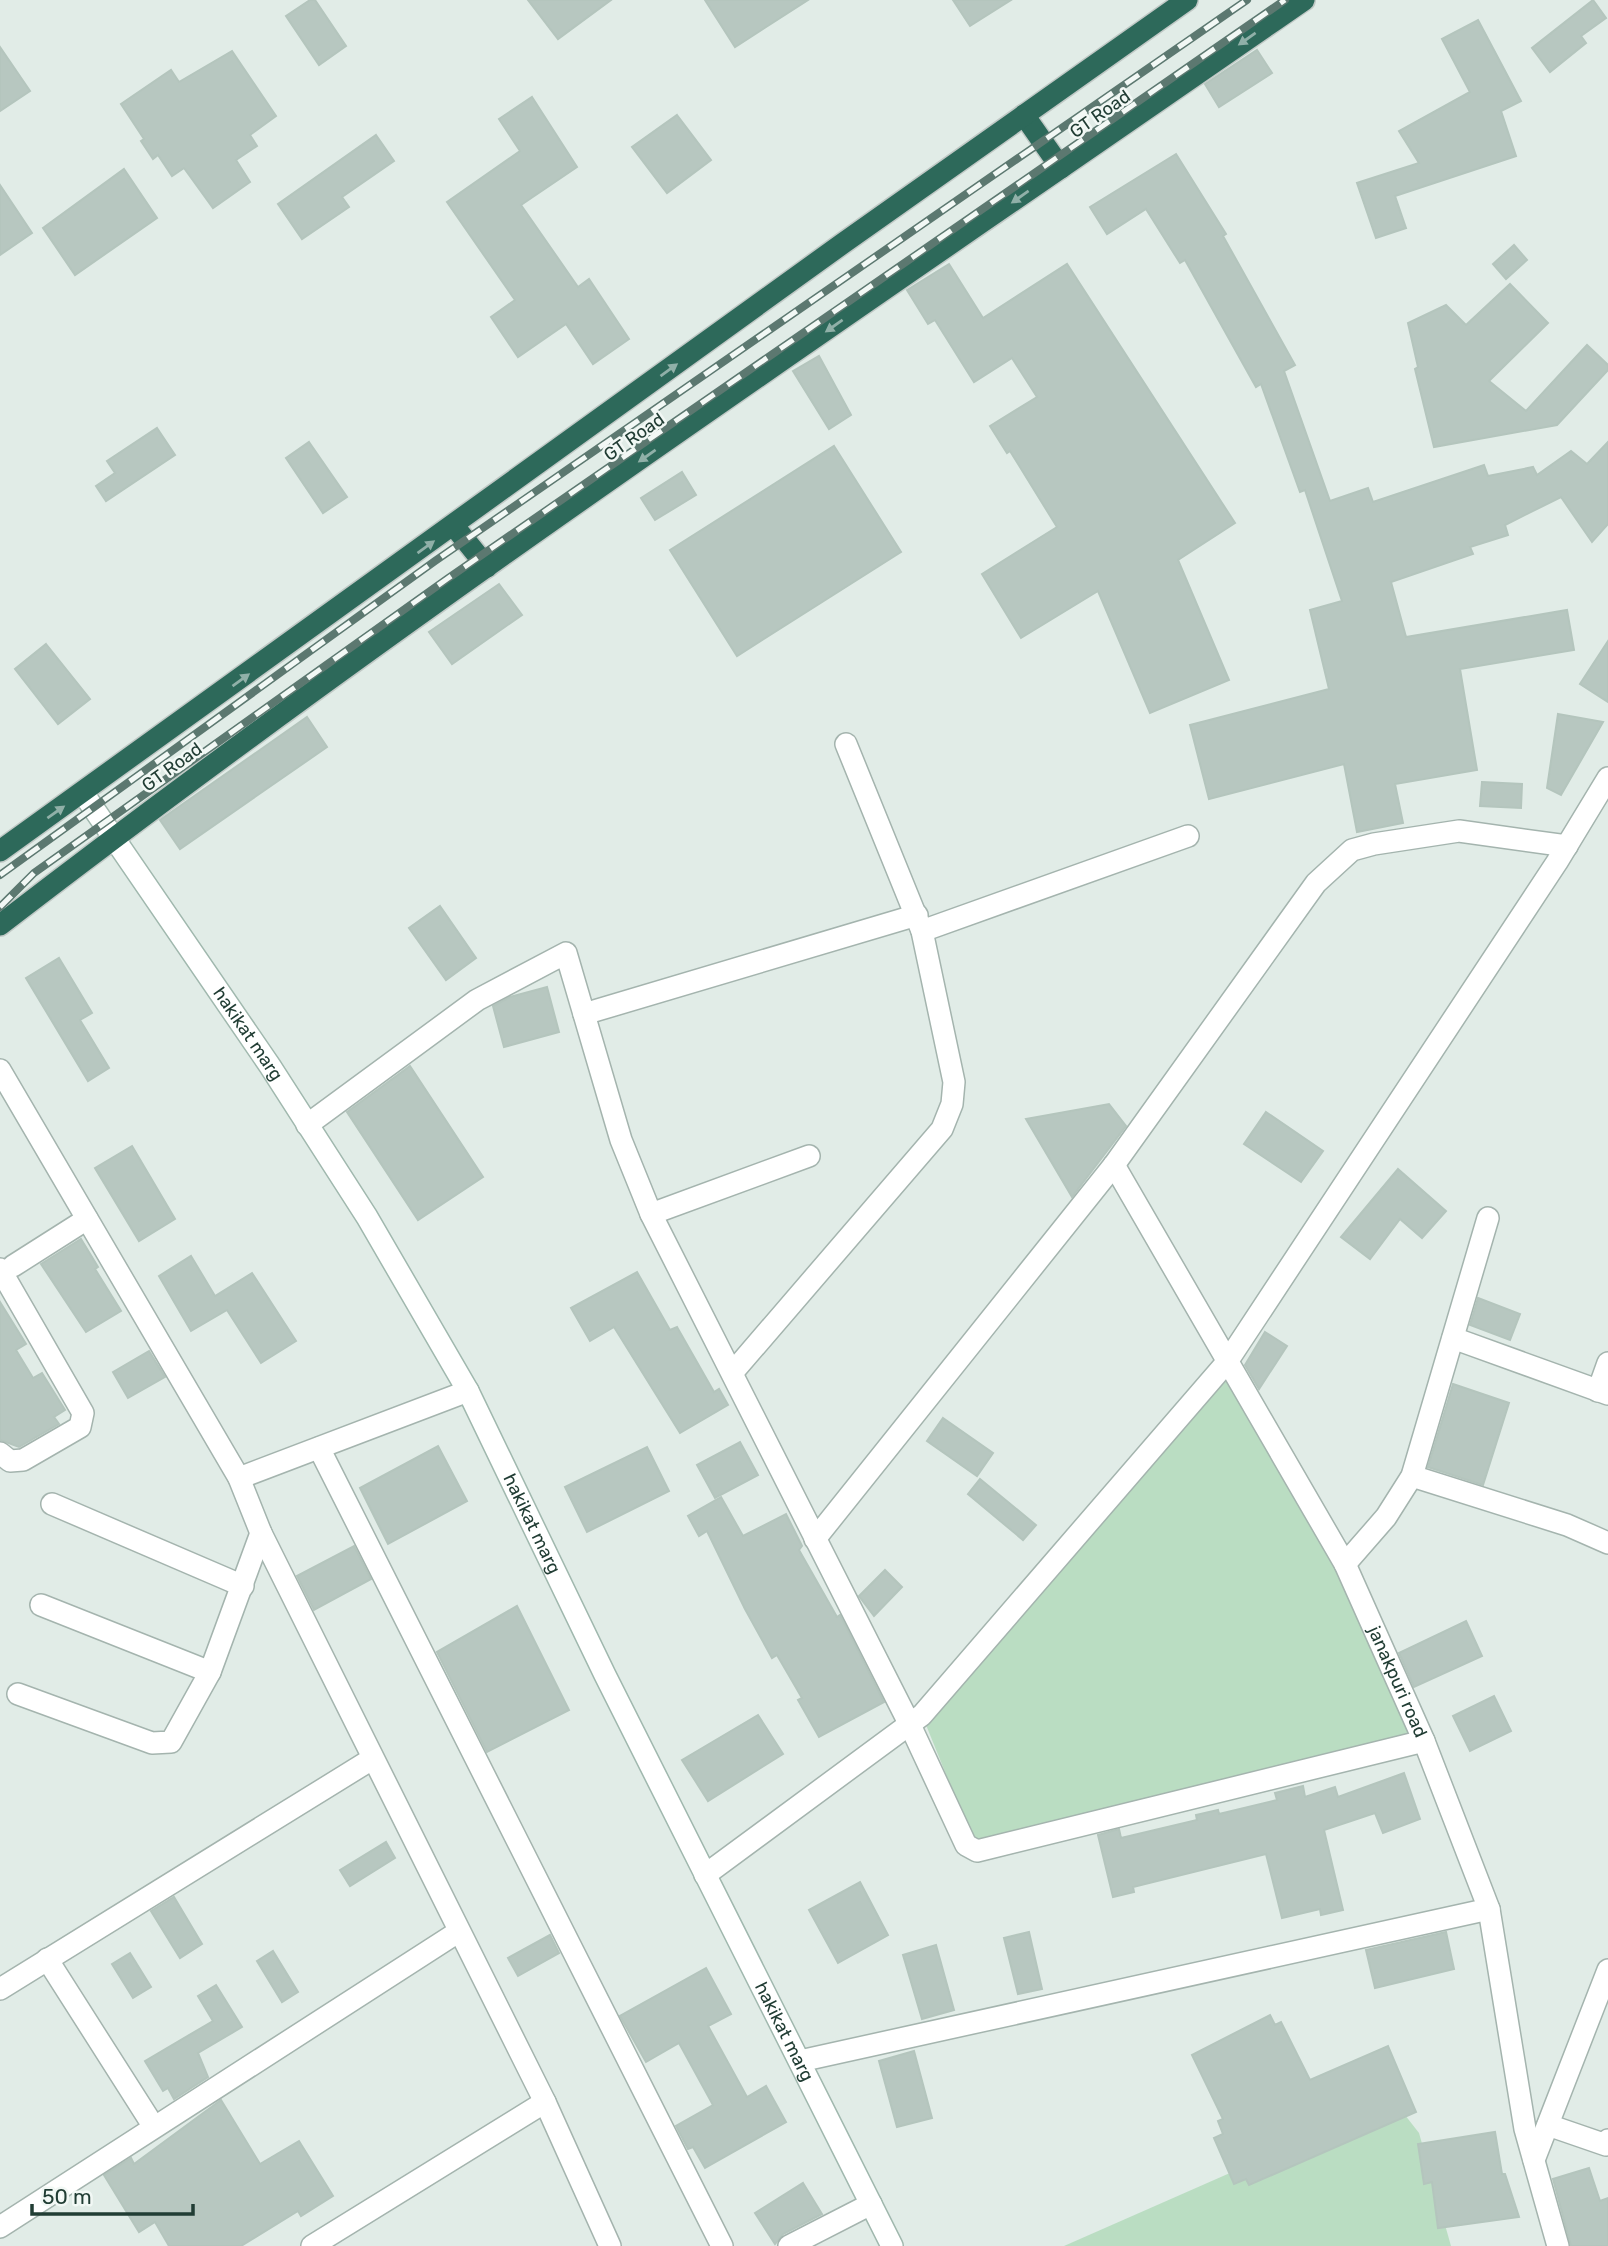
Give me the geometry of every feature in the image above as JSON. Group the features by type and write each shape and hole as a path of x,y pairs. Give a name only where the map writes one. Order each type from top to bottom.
{"highway":[{"name":"GT Road","path":"0,851 1187,0"},
{"name":"GT Road","path":"0,925 114,837 486,568 1304,0"},
{"path":"1024,115 1061,168"},
{"path":"454,526 486,568"}],"street":[{"path":"733,1372 942,1129 952,1104 954,1082 919,923 846,744"},
{"path":"705,1875 910,1725 1227,1362 1567,846 1608,778"},
{"name":"hakikat marg","path":"83,793 367,1217 468,1391 705,1875 892,2246"},
{"path":"815,1539 1114,1165 1316,883 1352,850 1459,831 1567,846"},
{"path":"583,1014 919,923 1188,836"},
{"path":"307,1125 477,1000 566,953 621,1140 650,1214 733,1372 910,1725 957,1832 966,1845 977,1851 1424,1741"},
{"path":"0,1070 239,1478 261,1533 545,2102 610,2246"},
{"path":"650,1214 808,1156"},
{"name":"janakpuri road","path":"1114,1165 1345,1564 1424,1741 1489,1909 1525,2129 1558,2246"},
{"path":"0,1453 10,1461 23,1460 80,1427 83,1413 4,1269 87,1219"},
{"path":"1345,1564 1386,1517 1412,1476 1488,1219"},
{"path":"1453,1338 1603,1392 1608,1363"},
{"path":"239,1478 468,1391"},
{"path":"319,1448 722,2246"},
{"path":"1412,1476 1567,1525 1608,1543"},
{"path":"52,1504 243,1586"},
{"path":"18,1694 152,1743 171,1742 210,1672 261,1533"},
{"path":"41,1605 210,1672"},
{"path":"0,1989 372,1759"},
{"path":"800,2061 1489,1909"},
{"path":"0,2227 458,1932"},
{"path":"47,1959 154,2127"},
{"path":"1534,2160 1608,1970"},
{"path":"312,2246 545,2102"},
{"path":"1548,2125 1606,2145 1608,2140"},
{"path":"789,2246 872,2204"}],"green space":[{"path":"1227,1362 1345,1564 1424,1741 977,1851 922,1715"},
{"path":"1394,2101 1419,2133 1451,2246 1064,2246"}],"building":[{"path":"310,0 315,0 346,46 319,65 286,16"},
{"path":"528,0 611,0 558,39"},
{"path":"705,0 808,0 735,47"},
{"path":"953,0 1011,0 970,26"},
{"path":"1593,0 1606,18 1581,36 1586,43 1550,72 1532,48"},
{"path":"1478,20 1521,101 1501,111 1516,156 1395,196 1406,228 1376,238 1357,183 1419,163 1399,131 1470,92 1442,39"},
{"path":"0,47 30,91 0,111"},
{"path":"1257,50 1272,73 1219,107 1205,84"},
{"path":"232,51 276,116 250,135 257,146 236,160 250,182 213,208 184,168 172,176 158,155 153,159 141,141 144,139 121,104 171,70 179,82"},
{"path":"532,97 577,167 521,205 578,287 589,279 629,339 593,364 566,324 518,357 491,317 515,300 447,202 520,151 499,119"},
{"path":"677,115 711,160 667,193 632,147"},
{"path":"376,135 394,161 342,197 349,207 302,239 278,204"},
{"path":"1176,154 1226,234 1223,236 1295,365 1284,371 1330,501 1368,488 1373,502 1484,465 1488,476 1533,467 1537,475 1571,451 1587,464 1608,442 1608,524 1592,542 1561,497 1505,525 1508,535 1470,547 1473,554 1391,582 1406,637 1567,610 1574,650 1460,669 1477,770 1395,784 1403,823 1357,832 1344,764 1209,799 1190,725 1329,689 1310,610 1342,601 1305,490 1300,492 1261,384 1256,387 1185,260 1180,263 1146,209 1107,234 1090,207"},
{"path":"124,169 157,218 75,275 43,228"},
{"path":"0,185 32,233 0,255"},
{"path":"1514,245 1527,260 1506,279 1493,264"},
{"path":"949,264 983,318 1067,264 1235,523 1178,560 1229,680 1150,713 1098,591 1021,638 982,574 1057,527 1010,451 1007,453 990,426 1037,397 1012,358 974,382 935,320 928,324 907,290"},
{"path":"1510,284 1548,323 1489,381 1526,411 1587,345 1608,365 1608,370 1557,425 1434,447 1415,369 1418,367 1408,323 1446,305 1466,325"},
{"path":"819,356 851,415 829,429 793,371"},
{"path":"157,428 175,455 106,501 96,486 115,473 107,461"},
{"path":"309,442 347,497 323,513 286,458"},
{"path":"834,446 901,552 737,656 670,550"},
{"path":"682,472 696,495 655,520 641,498"},
{"path":"499,584 522,615 452,664 429,632"},
{"path":"1608,641 1608,702 1580,684"},
{"path":"46,644 90,699 58,724 15,669"},
{"path":"1558,714 1603,722 1561,795 1547,788"},
{"path":"307,717 327,747 180,849 160,820"},
{"path":"1482,782 1522,784 1521,808 1480,806"},
{"path":"440,906 476,958 446,980 409,928"},
{"path":"59,958 92,1013 80,1020 109,1068 88,1081 26,978"},
{"path":"547,987 559,1032 504,1047 493,1006 510,997"},
{"path":"410,1066 483,1177 418,1220 347,1112"},
{"path":"1109,1104 1126,1126 1072,1197 1026,1119"},
{"path":"1266,1112 1323,1151 1301,1182 1244,1144"},
{"path":"132,1146 175,1219 139,1241 95,1168"},
{"path":"1398,1169 1446,1211 1422,1238 1400,1219 1370,1259 1341,1237"},
{"path":"81,1239 98,1267 95,1269 121,1311 86,1332 41,1264"},
{"path":"191,1256 215,1296 252,1273 296,1341 261,1363 227,1310 191,1331 159,1276"},
{"path":"637,1272 670,1330 677,1327 714,1392 719,1389 728,1405 680,1433 614,1327 590,1341 571,1308"},
{"path":"1478,1298 1520,1314 1510,1340 1470,1325"},
{"path":"0,1302 26,1344 16,1350 33,1378 42,1373 65,1410 54,1417 59,1424 19,1447 0,1440"},
{"path":"1265,1332 1287,1346 1259,1389 1245,1365"},
{"path":"149,1351 165,1377 128,1398 113,1372"},
{"path":"1453,1384 1509,1403 1483,1485 1428,1467"},
{"path":"943,1418 993,1453 977,1476 927,1441"},
{"path":"740,1442 758,1475 715,1498 697,1465"},
{"path":"438,1446 467,1501 388,1544 360,1488"},
{"path":"647,1447 669,1491 587,1532 565,1487"},
{"path":"980,1479 1036,1525 1023,1540 968,1494"},
{"path":"721,1497 743,1536 786,1514 802,1546 799,1550 837,1617 840,1615 884,1702 819,1737 798,1700 802,1698 777,1655 772,1658 745,1609 707,1531 699,1536 688,1516"},
{"path":"354,1546 371,1579 314,1610 297,1576"},
{"path":"885,1570 902,1587 874,1616 859,1596"},
{"path":"517,1606 569,1710 487,1752 437,1652"},
{"path":"1466,1621 1482,1656 1414,1687 1399,1653"},
{"path":"1494,1696 1511,1731 1470,1751 1453,1716"},
{"path":"758,1715 783,1754 708,1801 682,1760"},
{"path":"1404,1773 1420,1819 1383,1833 1375,1813 1324,1830 1343,1910 1321,1915 1320,1909 1282,1918 1266,1854 1133,1887 1134,1892 1113,1897 1098,1835 1119,1829 1121,1838 1197,1820 1196,1815 1218,1810 1219,1814 1277,1800 1275,1793 1303,1786 1305,1797 1335,1787 1338,1797"},
{"path":"386,1842 395,1858 350,1886 340,1870"},
{"path":"860,1882 888,1935 838,1963 809,1910"},
{"path":"174,1897 202,1944 180,1958 151,1911"},
{"path":"1029,1932 1042,1989 1018,1994 1004,1938"},
{"path":"1446,1932 1454,1969 1375,1988 1366,1950"},
{"path":"550,1935 559,1953 518,1976 508,1958"},
{"path":"936,1945 954,2010 922,2019 903,1955"},
{"path":"273,1951 298,1992 282,2002 257,1961"},
{"path":"130,1953 151,1987 133,1998 112,1964"},
{"path":"706,1968 731,2014 708,2026 747,2097 766,2086 786,2122 705,2168 693,2147 688,2149 676,2126 713,2105 679,2043 646,2062 620,2016"},
{"path":"216,1985 242,2027 198,2053 208,2077 174,2099 168,2088 163,2091 145,2061 213,2021 198,1996"},
{"path":"1270,2015 1275,2025 1281,2022 1310,2080 1388,2046 1416,2112 1249,2185 1246,2179 1234,2184 1214,2138 1223,2134 1218,2121 1223,2119 1192,2055"},
{"path":"914,2051 932,2118 897,2127 879,2061"},
{"path":"221,2100 260,2164 299,2141 333,2196 301,2216 298,2211 241,2246 169,2246 155,2222 139,2232 104,2175 131,2158 134,2164"},
{"path":"1495,2132 1502,2174 1505,2174 1519,2217 1438,2228 1432,2182 1424,2184 1418,2144"},
{"path":"1589,2168 1600,2201 1608,2198 1608,2246 1571,2246 1553,2179"},
{"path":"803,2183 822,2214 783,2234 775,2244 755,2213"}],"railway":[{"path":"0,875 435,561 1247,0"},
{"path":"0,907 34,873 447,579 1285,0"}]}
